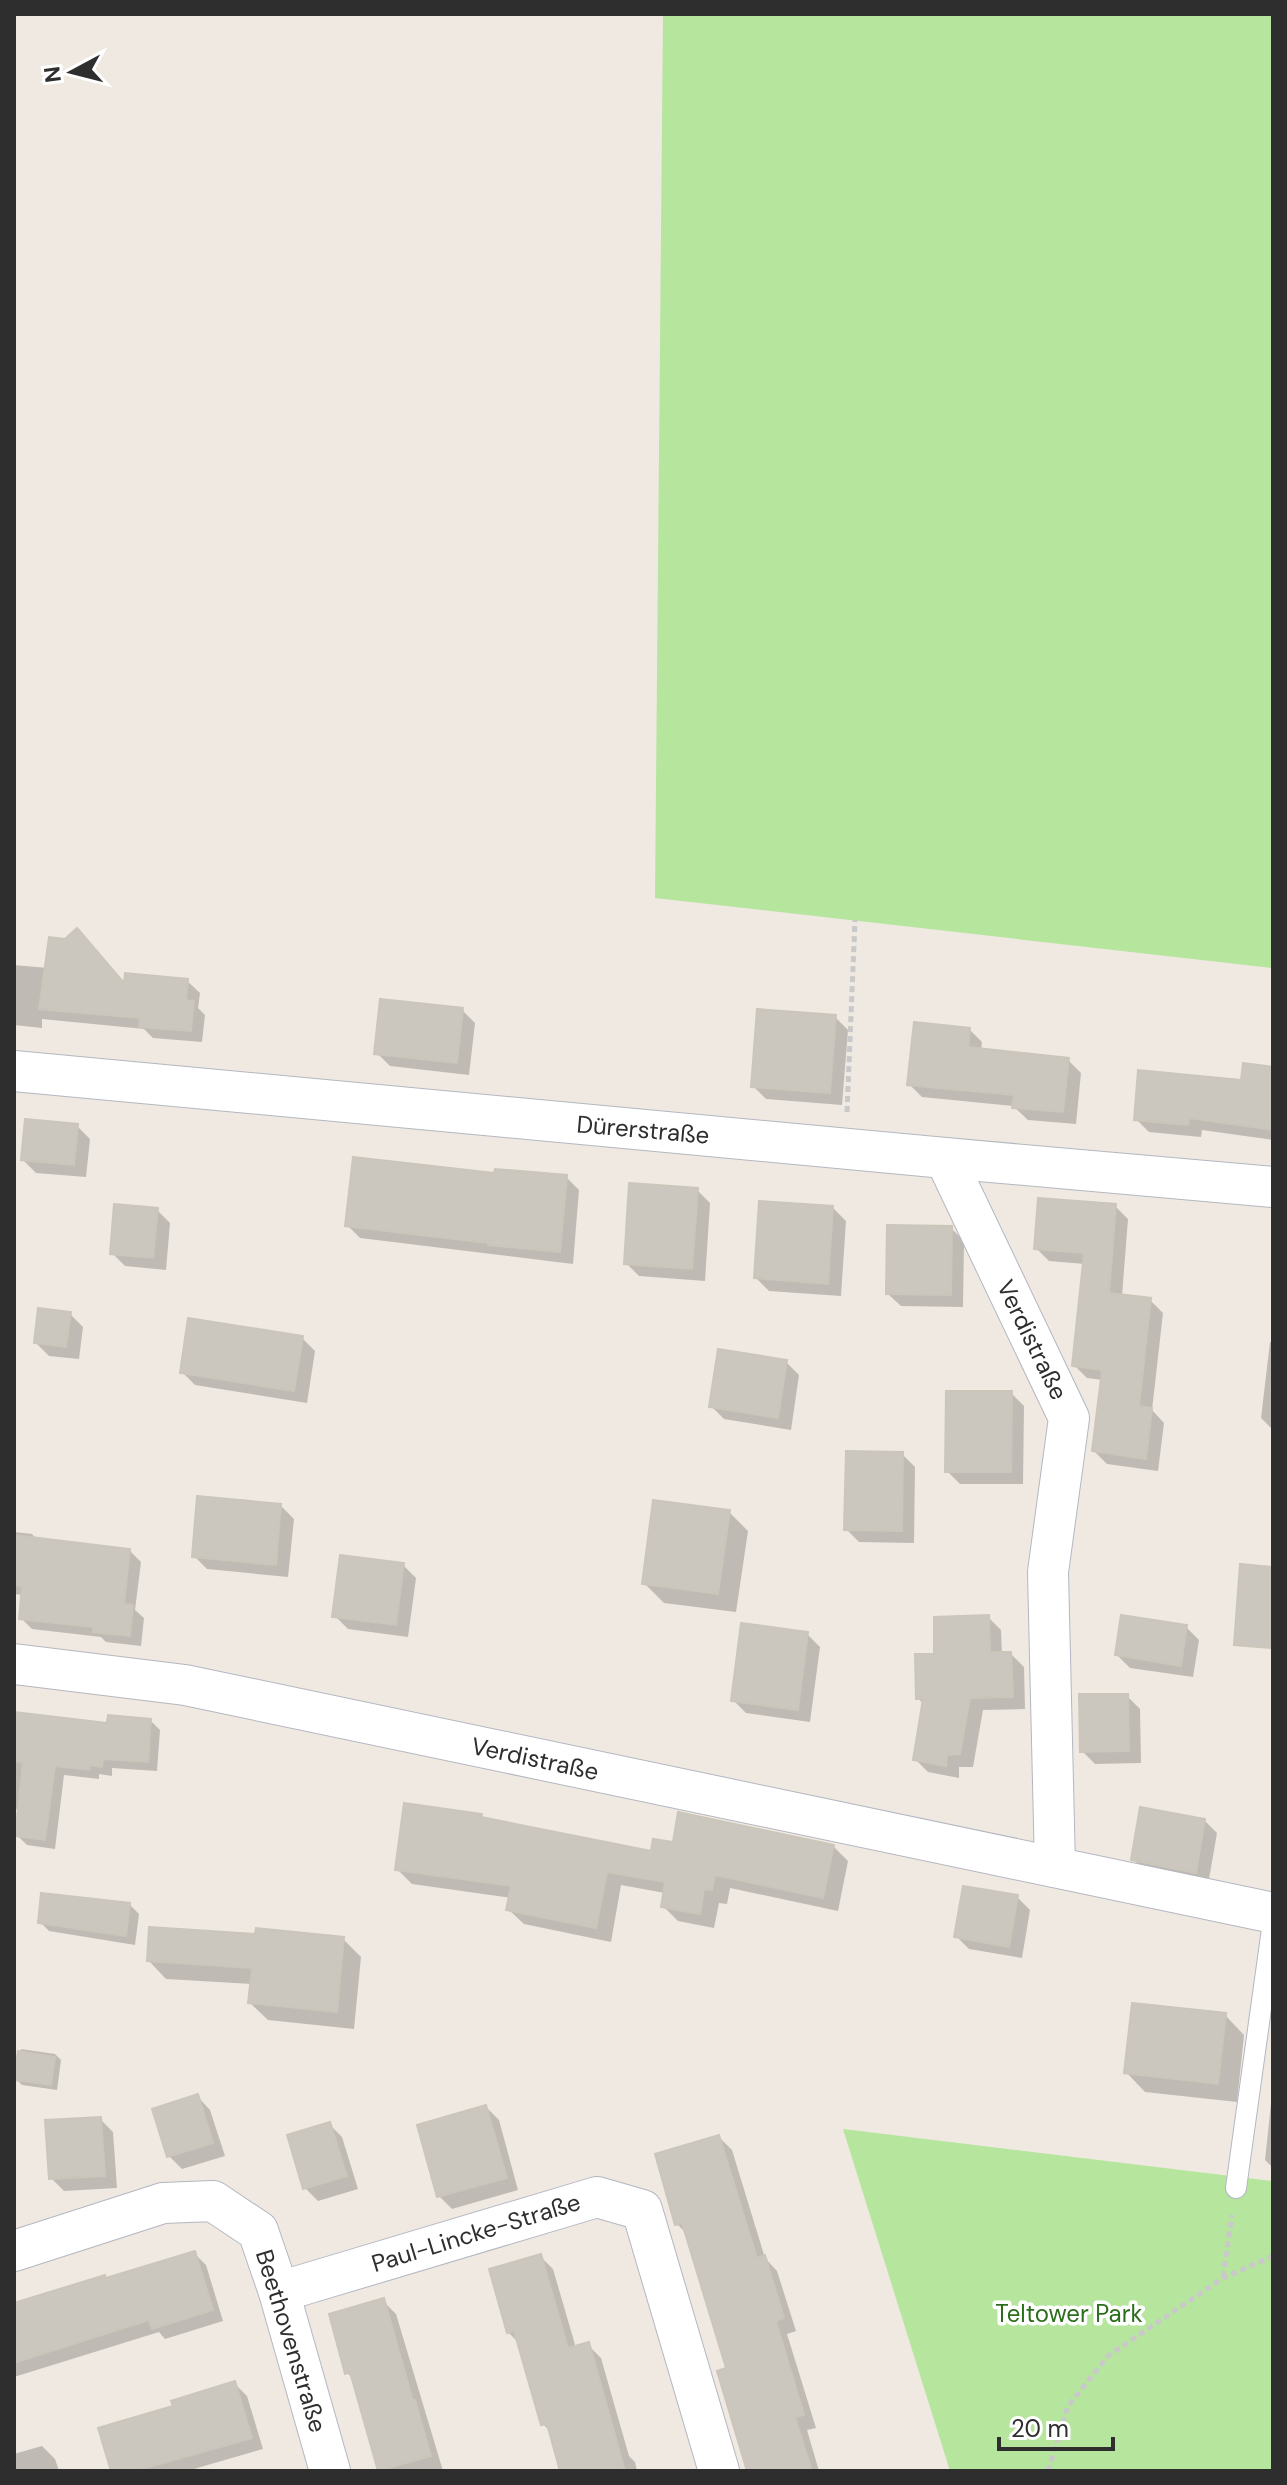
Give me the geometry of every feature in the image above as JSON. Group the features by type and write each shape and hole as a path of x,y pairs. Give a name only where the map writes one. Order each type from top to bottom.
{"street":[{"name":"Dürerstraße","path":"14,1071 1273,1187"},
{"name":"Verdistraße","path":"945,1158 1069,1418 1048,1572 1055,1867"},
{"name":"Verdistraße","path":"14,1664 185,1685 1273,1913"},
{"name":"Paul-Lincke-Straße","path":"279,2292 597,2197 642,2210 719,2471"},
{"name":"Beethovenstraße","path":"14,2251 163,2203 213,2201 258,2231 279,2292 330,2471"}],"lane":[{"path":"1236,2188 1273,1922"}],"path":[{"path":"846,1149 855,920"},
{"path":"1223,2278 1236,2188"},
{"path":"1048,2471 1068,2406 1108,2356 1223,2278 1273,2256"}],"green space":[{"path":"663,14 1273,14 1273,968 655,898"},
{"name":"Teltower Park","path":"843,2129 1273,2181 1273,2471 950,2471"}],"building":[{"path":"77,928 124,983 125,973 188,979 186,1000 194,1001 191,1031 139,1027 140,1018 39,1009 49,937 65,939"},
{"path":"380,999 463,1008 457,1063 374,1054"},
{"path":"757,1009 836,1015 830,1093 751,1087"},
{"path":"914,1022 970,1028 968,1047 1069,1058 1063,1112 1012,1108 1014,1095 907,1085"},
{"path":"1243,1063 1273,1067 1273,1130 1189,1118 1188,1125 1134,1120 1138,1070 1241,1080"},
{"path":"25,1119 78,1124 74,1165 21,1160"},
{"path":"353,1157 494,1173 495,1169 567,1175 560,1252 345,1226"},
{"path":"629,1183 698,1188 692,1269 624,1264"},
{"path":"1038,1198 1116,1204 1109,1293 1151,1298 1139,1406 1152,1408 1146,1459 1092,1451 1102,1370 1072,1366 1084,1253 1034,1249"},
{"path":"759,1201 833,1206 828,1284 754,1278"},
{"path":"114,1204 158,1208 153,1258 110,1254"},
{"path":"887,1225 952,1226 951,1295 886,1294"},
{"path":"38,1308 71,1312 66,1347 34,1343"},
{"path":"188,1318 303,1336 294,1391 180,1373"},
{"path":"718,1349 787,1360 778,1418 709,1407"},
{"path":"946,1391 1012,1391 1011,1472 945,1472"},
{"path":"846,1451 903,1452 902,1531 844,1530"},
{"path":"197,1496 281,1504 276,1565 192,1557"},
{"path":"653,1500 730,1510 718,1594 642,1584"},
{"path":"14,1535 130,1549 124,1604 133,1605 130,1636 93,1632 93,1627 19,1619 22,1586 14,1585"},
{"path":"340,1555 404,1563 396,1625 332,1617"},
{"path":"1240,1564 1273,1567 1273,1648 1234,1645"},
{"path":"989,1615 990,1652 1011,1652 1013,1697 970,1698 960,1754 947,1755 946,1766 913,1760 923,1699 916,1699 915,1654 934,1654 934,1617"},
{"path":"1121,1615 1187,1625 1181,1666 1115,1655"},
{"path":"741,1623 808,1632 798,1710 731,1701"},
{"path":"1079,1694 1128,1694 1129,1751 1080,1752"},
{"path":"14,1712 107,1723 108,1715 151,1719 148,1762 103,1759 102,1767 90,1765 89,1770 55,1766 45,1840 15,1836 23,1762 14,1761"},
{"path":"404,1803 482,1814 481,1817 651,1851 653,1839 673,1842 678,1812 834,1845 823,1898 715,1875 712,1890 704,1889 700,1914 661,1907 665,1882 607,1872 596,1928 506,1910 511,1886 395,1870"},
{"path":"1140,1807 1205,1819 1196,1873 1131,1860"},
{"path":"963,1886 1018,1895 1009,1947 954,1937"},
{"path":"41,1893 130,1903 126,1936 38,1923"},
{"path":"149,1927 255,1934 256,1928 344,1937 337,2012 248,2003 252,1968 147,1961"},
{"path":"1132,2003 1226,2013 1218,2084 1124,2073"},
{"path":"18,2051 55,2057 51,2085 14,2080"},
{"path":"198,2094 213,2143 167,2157 152,2109"},
{"path":"486,2105 507,2178 437,2197 417,2125"},
{"path":"101,2117 105,2176 49,2179 45,2120"},
{"path":"330,2122 347,2176 303,2189 287,2135"},
{"path":"719,2135 757,2258 765,2255 784,2318 776,2321 804,2415 795,2417 812,2471 747,2471 717,2371 726,2368 682,2223 675,2225 655,2154"},
{"path":"195,2251 213,2310 152,2329 149,2320 14,2363 14,2303"},
{"path":"541,2254 568,2348 589,2342 625,2471 560,2471 547,2424 541,2425 514,2331 507,2333 489,2269"},
{"path":"384,2298 431,2456 378,2471 350,2372 345,2374 329,2314"},
{"path":"235,2381 252,2438 135,2471 111,2471 98,2428 173,2406 171,2401"}]}
